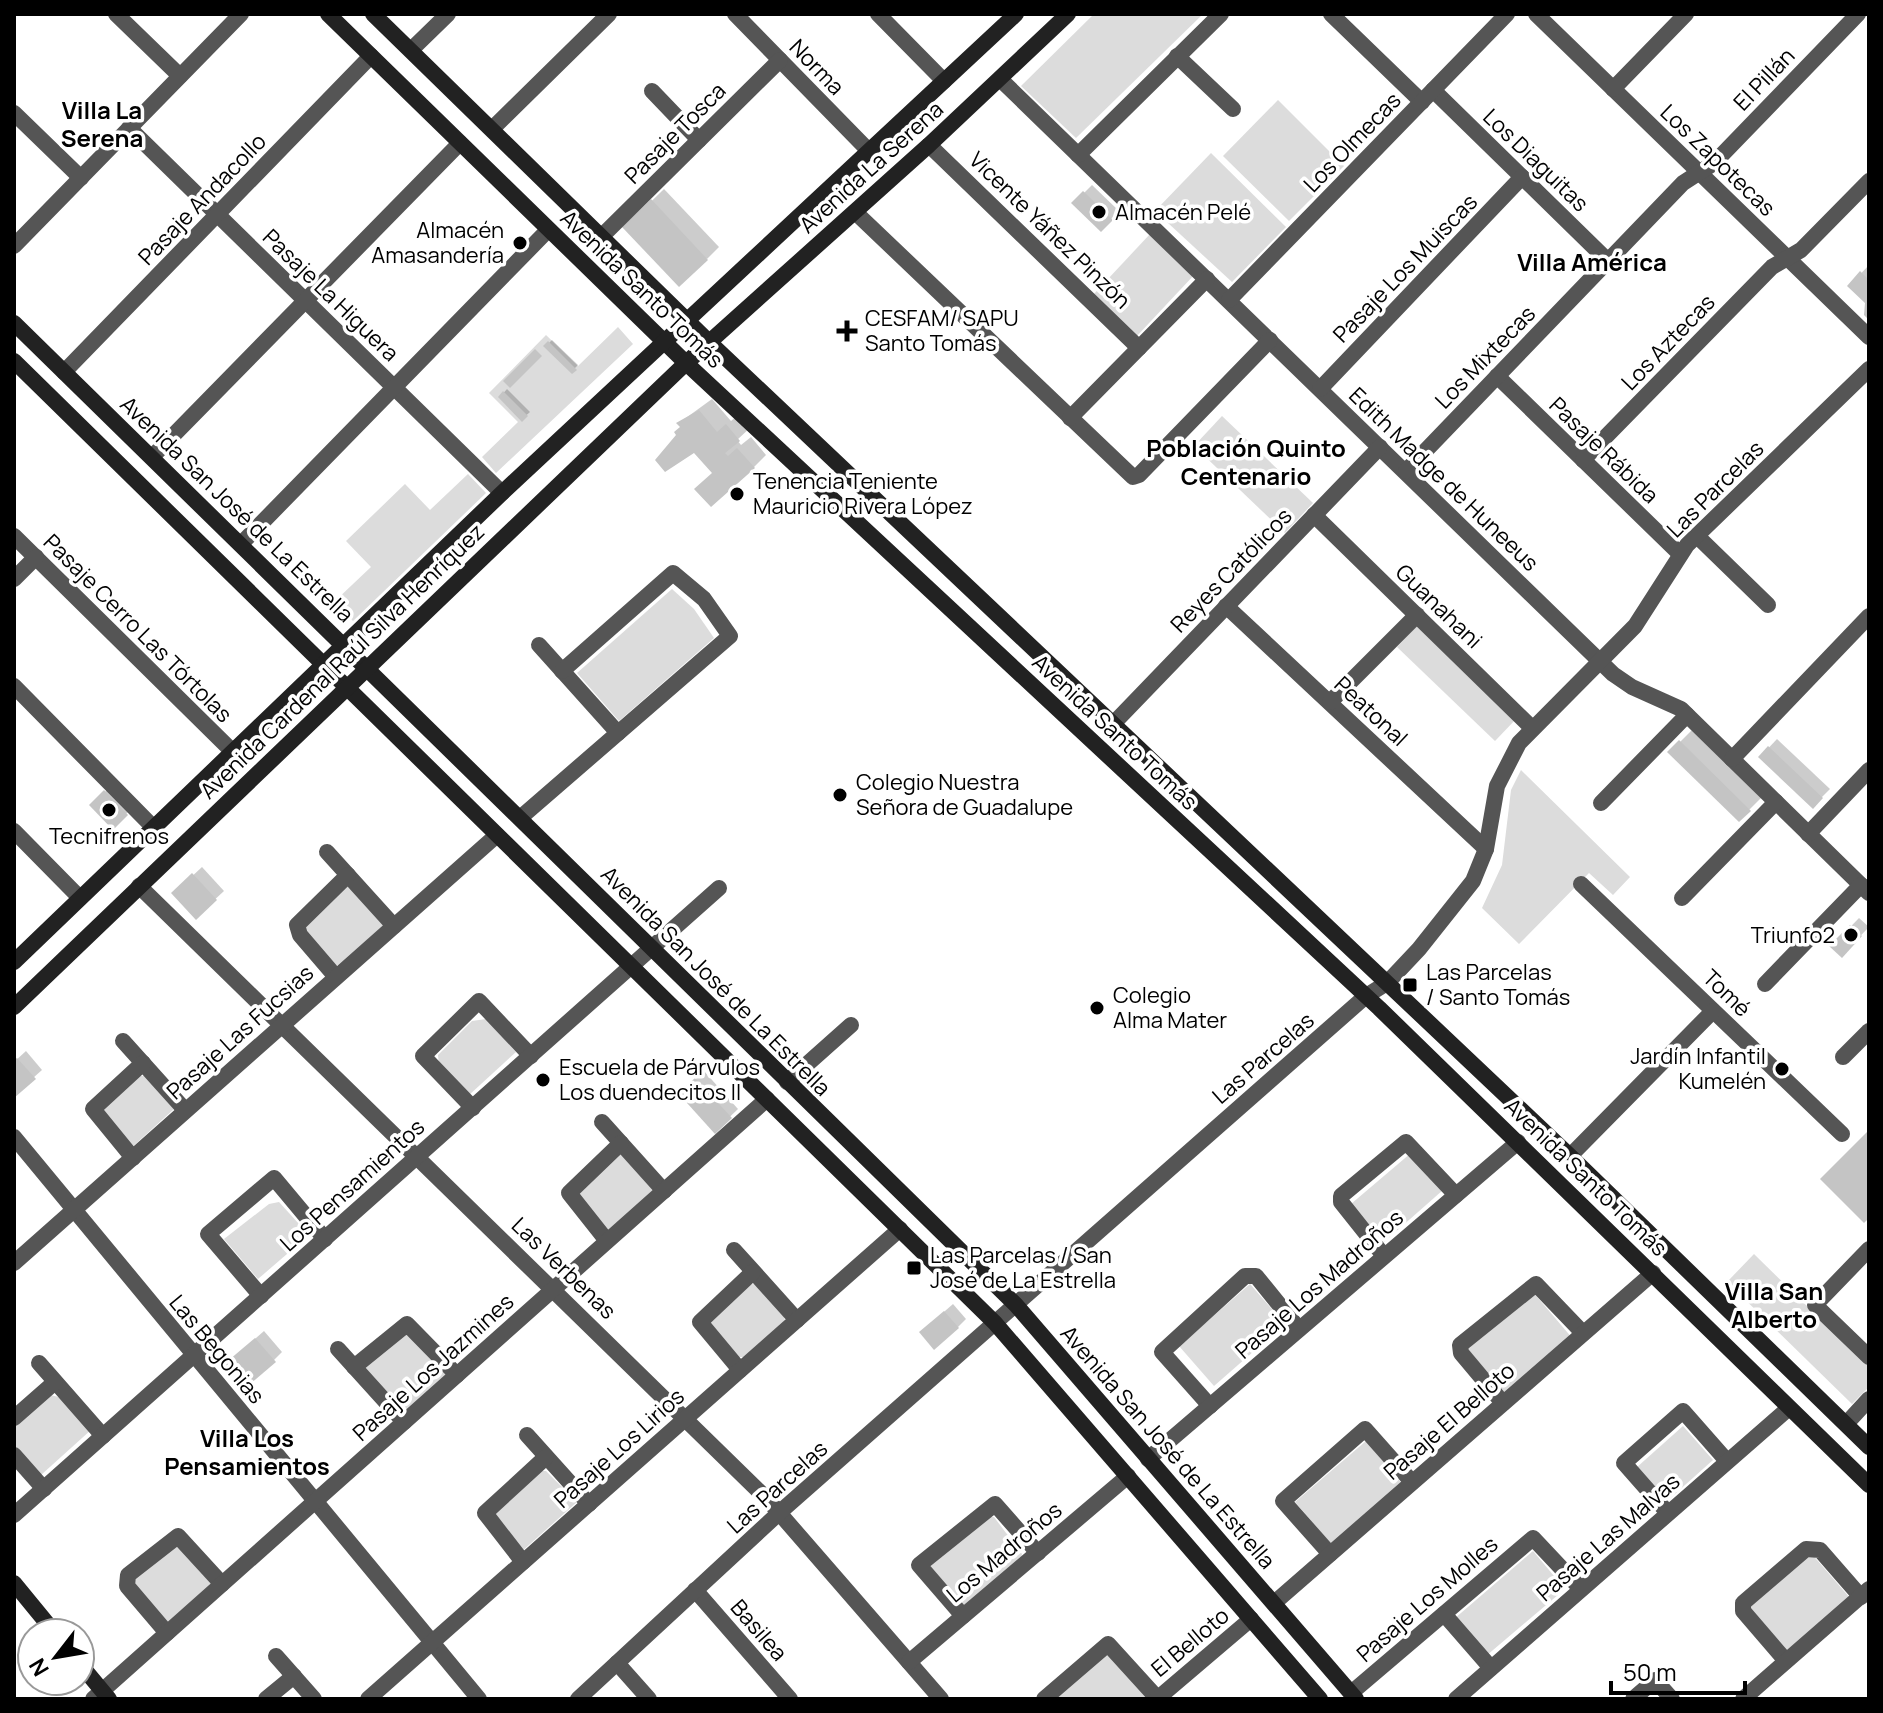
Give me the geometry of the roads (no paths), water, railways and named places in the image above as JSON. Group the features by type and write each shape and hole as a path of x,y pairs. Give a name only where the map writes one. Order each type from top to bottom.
{"main road":[{"name":"Avenida Santo Tomás","path":"328,14 686,363 1366,996 1869,1485"},
{"name":"Avenida Santo Tomás","path":"373,14 601,237 705,346 1113,724 1570,1156 1869,1447"},
{"name":"Avenida La Serena","path":"682,323 1016,14"},
{"name":"Avenida La Serena","path":"705,346 929,145 1068,14"},
{"name":"Avenida San José de La Estrella","path":"14,323 1016,1305 1354,1696"},
{"name":"Avenida Cardenal Raúl Silva Henríquez","path":"14,962 322,664 682,323"},
{"name":"Avenida Cardenal Raúl Silva Henríquez","path":"14,1007 705,346"},
{"path":"14,361 995,1323 1320,1699"},
{"path":"14,1583 42,1617"}],"street":[{"path":"116,14 180,76"},
{"path":"14,246 241,14"},
{"path":"411,50 448,14"},
{"path":"492,129 609,14"},
{"name":"Norma","path":"735,14 868,150"},
{"path":"878,14 944,81"},
{"path":"1078,155 1221,14"},
{"name":"Los Diaguitas","path":"1331,14 1522,177 1608,261"},
{"name":"Los Olmecas","path":"1229,300 1507,14"},
{"name":"Los Zapotecas","path":"1536,14 1869,337"},
{"path":"1613,89 1686,14"},
{"name":"El Pillán","path":"1699,172 1714,163 1858,14"},
{"name":"Pasaje Andacollo","path":"64,372 371,56"},
{"path":"1177,56 1233,109"},
{"name":"Pasaje Tosca","path":"601,237 780,60"},
{"name":"Edith Madge de Huneeus","path":"1000,79 1600,662 1625,683 1665,700 1687,715 1865,889"},
{"path":"652,91 699,140"},
{"path":"14,113 81,178"},
{"name":"Pasaje La Higuera","path":"129,128 502,493"},
{"path":"152,457 460,143"},
{"name":"Vicente Yáñez Pinzón","path":"929,145 1139,348"},
{"name":"Los Mixtecas","path":"1406,471 1683,183 1699,172"},
{"name":"Pasaje Los Muiscas","path":"1320,389 1522,177"},
{"name":"Los Aztecas","path":"1583,460 1772,267 1801,250 1869,181"},
{"path":"855,212 1135,478 1270,340"},
{"path":"241,544 548,230"},
{"path":"1070,418 1207,279"},
{"name":"Las Parcelas","path":"578,1699 780,1512 1366,996 1387,983 1453,909 1473,881 1486,849 1493,800 1502,773 1532,728 1644,614 1680,554 1869,369"},
{"name":"Pasaje Rábida","path":"1497,376 1680,554"},
{"name":"Reyes Católicos","path":"1113,724 1380,447"},
{"name":"Guanahani","path":"1314,515 1532,728"},
{"name":"Pasaje Cerro Las Tórtolas","path":"14,536 232,751"},
{"path":"1697,536 1768,605"},
{"path":"14,579 36,557"},
{"path":"520,818 730,636 704,599 673,573 562,671"},
{"name":"Peatonal","path":"1226,606 1486,849"},
{"path":"1330,702 1417,615"},
{"path":"1732,759 1869,616"},
{"path":"539,645 618,733"},
{"path":"14,686 153,827"},
{"path":"1601,803 1687,715"},
{"path":"1808,834 1869,770"},
{"path":"1682,898 1776,802"},
{"path":"14,831 80,898"},
{"name":"Pasaje Las Fucsias","path":"14,1263 497,835"},
{"path":"327,852 394,926"},
{"path":"336,977 300,935 297,925 348,875"},
{"name":"Tomé","path":"1581,884 1842,1134"},
{"name":"Las Verbenas","path":"139,886 780,1512 941,1699"},
{"name":"Los Pensamientos","path":"14,1515 633,968 719,888"},
{"path":"1765,984 1865,889"},
{"path":"473,1108 423,1056 479,1001 531,1056"},
{"path":"1570,1156 1713,1011"},
{"path":"787,1082 851,1025"},
{"path":"1843,1057 1869,1031"},
{"path":"123,1041 185,1110"},
{"path":"133,1158 93,1109 143,1063"},
{"name":"Pasaje Los Jazmines","path":"101,1696 167,1633 767,1099"},
{"path":"602,1122 664,1191"},
{"name":"Las Begonias","path":"14,1137 479,1699"},
{"path":"1384,1256 1341,1202 1341,1196 1406,1142 1456,1195"},
{"name":"Pasaje Los Madroños","path":"1148,1459 1518,1142"},
{"path":"607,1241 569,1193 621,1143"},
{"path":"261,1296 208,1234 274,1178 325,1239"},
{"name":"Pasaje Los Lirios","path":"368,1699 900,1229"},
{"path":"1869,1249 1815,1305 1869,1357"},
{"path":"734,1250 797,1320"},
{"path":"740,1370 700,1322 753,1272"},
{"name":"Pasaje El Belloto","path":"1274,1603 1653,1273"},
{"path":"1210,1406 1162,1352 1245,1276 1256,1276 1299,1329"},
{"path":"1503,1403 1461,1353 1460,1345 1536,1284 1583,1333"},
{"path":"354,1367 407,1324 457,1375"},
{"path":"338,1349 404,1422"},
{"path":"39,1363 103,1436"},
{"path":"14,1418 55,1382"},
{"path":"1846,1424 1869,1399"},
{"name":"Pasaje Las Malvas","path":"1456,1699 1789,1408"},
{"path":"1668,1513 1624,1463 1636,1452 1683,1411 1727,1461"},
{"path":"1330,1554 1283,1501 1306,1480 1365,1429 1412,1482"},
{"path":"527,1435 589,1504"},
{"path":"14,1455 44,1489"},
{"path":"523,1562 485,1513 546,1457"},
{"name":"Los Madroños","path":"909,1662 1128,1476"},
{"path":"963,1616 919,1565 995,1504 1038,1553"},
{"path":"167,1633 127,1586 128,1575 178,1536 222,1584"},
{"name":"Pasaje Los Molles","path":"1354,1696 1533,1538 1581,1589"},
{"path":"1743,1699 1865,1593 1814,1548 1806,1549 1743,1603 1743,1611 1786,1661"},
{"name":"Basilea","path":"695,1590 790,1699"},
{"path":"1444,1614 1491,1668"},
{"name":"El Belloto","path":"1157,1699 1251,1619"},
{"path":"1044,1699 1108,1644 1157,1699"},
{"path":"276,1656 314,1699"},
{"path":"617,1663 649,1699"},
{"path":"266,1699 294,1676"},
{"path":"1633,1699 1655,1680 1672,1699"}],"place":[{"name":"Almacén Pelé","path":"1099,212"},
{"name":"Almacén Amasandería","path":"520,243"},
{"name":"CESFAM/ SAPU Santo Tomás","path":"847,331"},
{"name":"Tenencia Teniente Mauricio Rivera López","path":"737,494"},
{"name":"Colegio Nuestra Señora de Guadalupe","path":"840,795"},
{"name":"Tecnifrenos","path":"109,810"},
{"name":"Triunfo2","path":"1851,935"},
{"name":"Las Parcelas / Santo Tomás","path":"1410,985"},
{"name":"Colegio Alma Mater","path":"1097,1008"},
{"name":"Jardín Infantil Kumelén","path":"1782,1069"},
{"name":"Escuela de Párvulos Los duendecitos II","path":"543,1080"},
{"name":"Las Parcelas / San José de La Estrella","path":"914,1268"}],"district":[{"name":"Villa La Serena","path":"102,123"},
{"name":"Villa América","path":"1592,261"},
{"name":"Población Quinto Centenario","path":"1246,461"},
{"name":"Villa San Alberto","path":"1774,1304"},
{"name":"Villa Los Pensamientos","path":"247,1451"}]}
